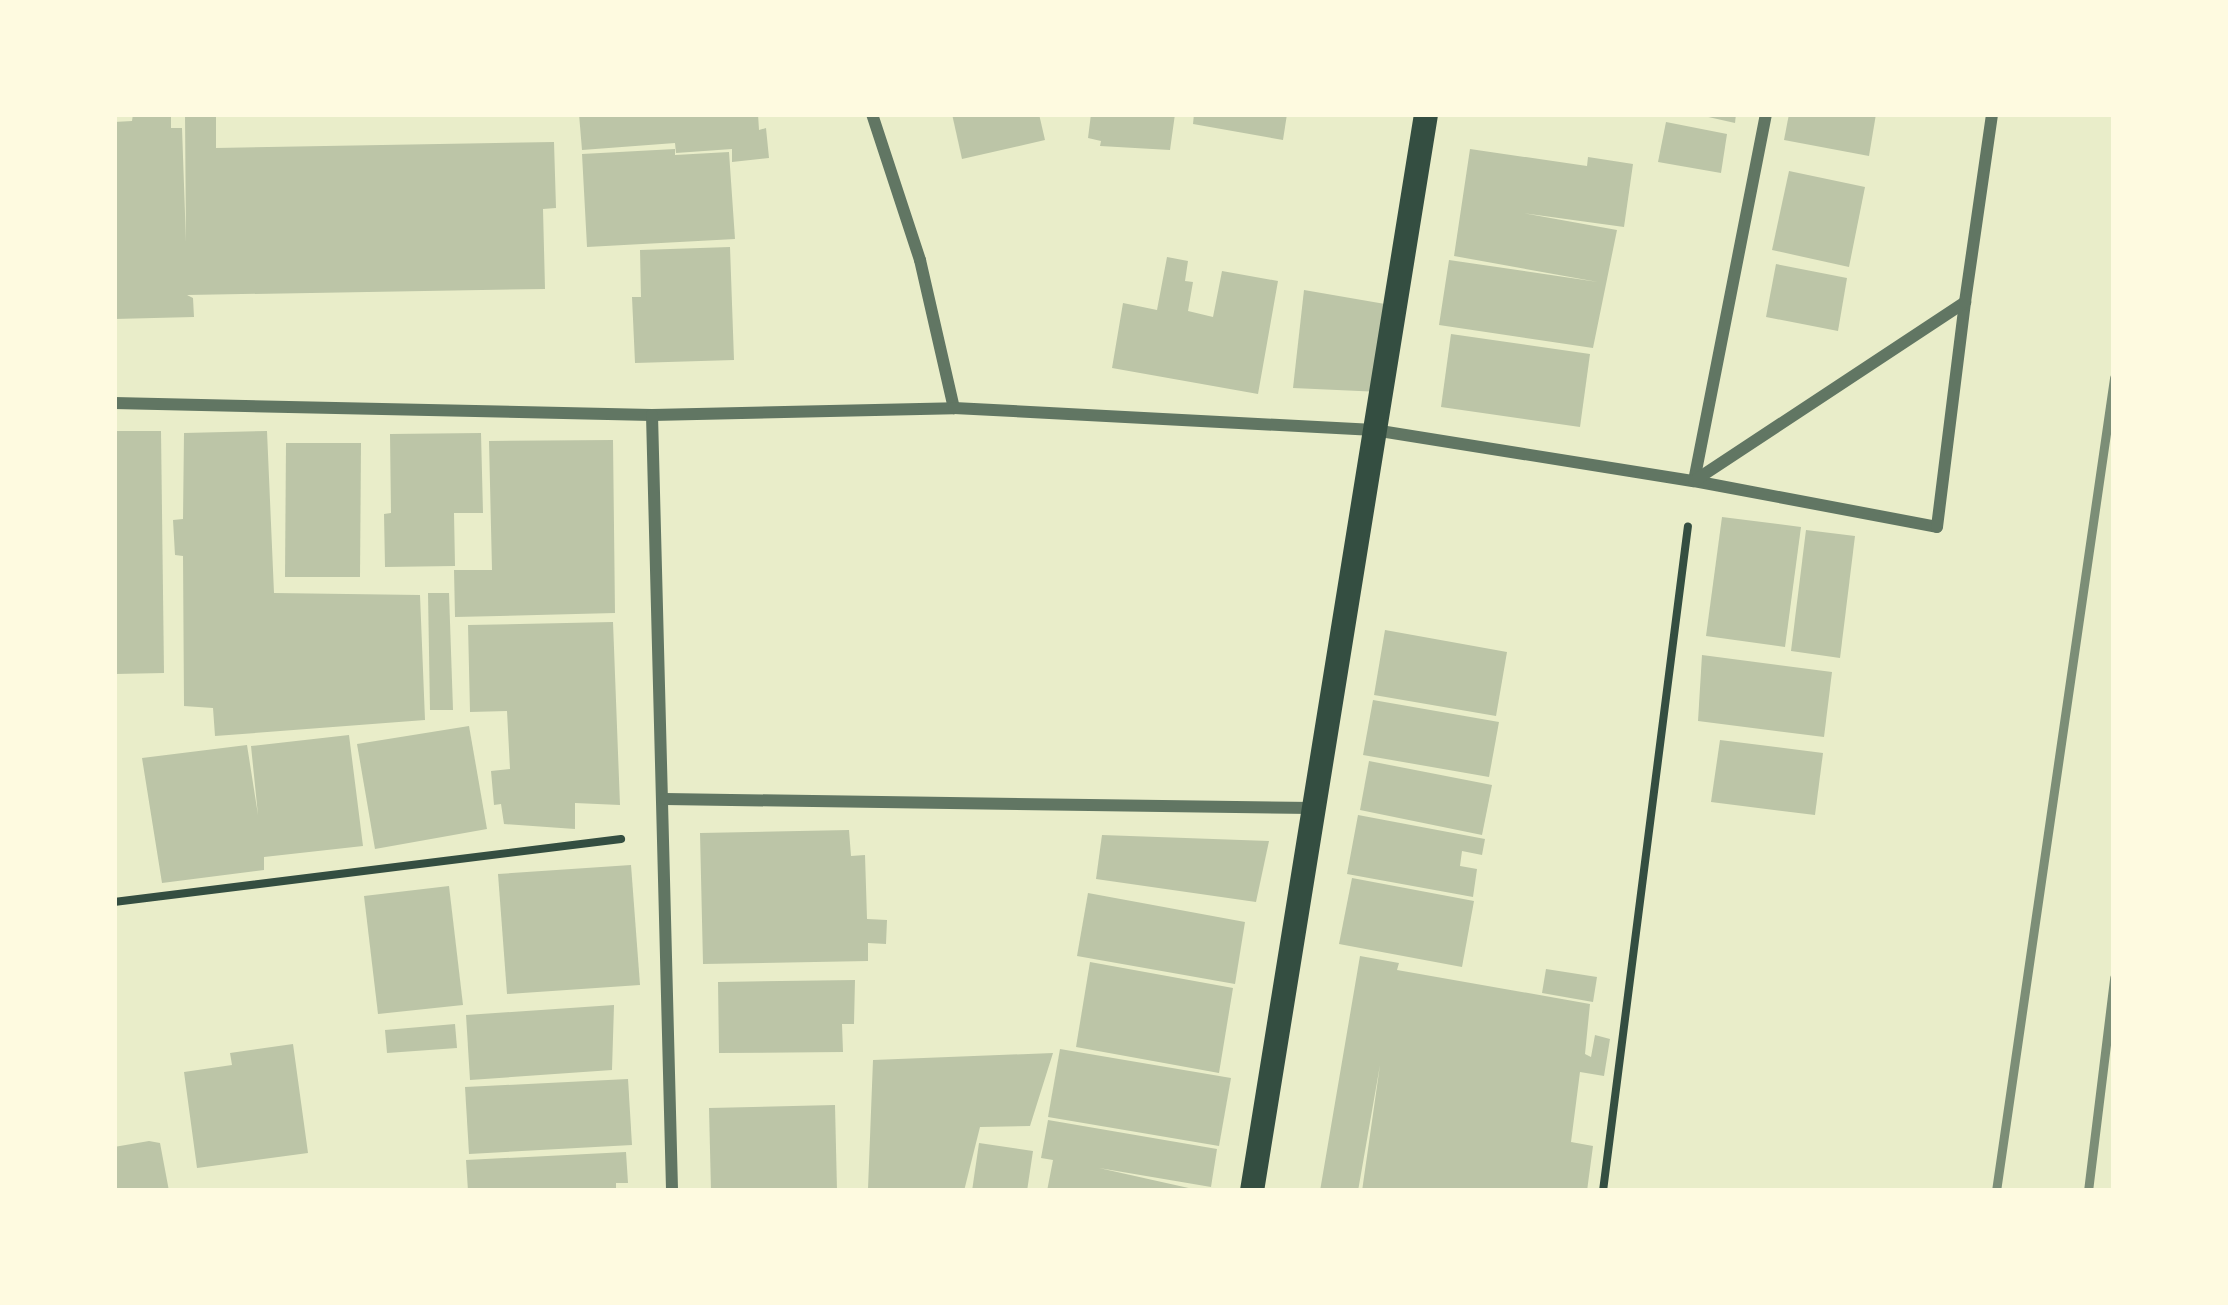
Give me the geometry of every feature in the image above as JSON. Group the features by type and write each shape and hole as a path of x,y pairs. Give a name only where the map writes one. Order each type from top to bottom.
{"main road":[{"path":"1252,1191 1426,114"}],"street":[{"path":"872,114 920,260 954,408"},
{"path":"1694,481 1766,114"},
{"path":"114,403 652,415 954,408 1374,430 1937,526 1992,114"},
{"path":"1694,481 1965,302"},
{"path":"652,415 672,1191"},
{"path":"665,799 1313,808"}],"path":[{"path":"1603,1191 1629,1015 1634,916 1694,481"},
{"path":"114,902 664,833"}],"building":[{"path":"133,114 171,114 171,128 182,128 186,242 185,114 216,114 216,148 554,142 556,208 543,209 545,289 187,295 193,298 194,317 114,319 114,122 132,121"},
{"path":"579,114 758,114 759,130 766,128 769,158 732,162 732,149 676,153 675,143 582,150"},
{"path":"952,114 1039,114 1045,140 962,159"},
{"path":"1091,114 1175,114 1170,150 1100,146 1101,141 1088,138"},
{"path":"1194,114 1287,114 1283,140 1193,124"},
{"path":"1695,114 1736,114 1735,123"},
{"path":"1789,114 1876,114 1869,156 1784,140"},
{"path":"1666,122 1727,134 1721,173 1658,162"},
{"path":"675,149 675,155 729,152 735,239 587,247 582,154"},
{"path":"1470,149 1587,166 1588,157 1633,164 1624,227 1523,213 1617,230 1593,348 1439,325 1449,260 1598,282 1454,256"},
{"path":"1789,171 1865,187 1849,267 1772,250"},
{"path":"730,247 734,360 635,363 632,297 641,297 640,250"},
{"path":"1167,257 1188,261 1185,281 1193,282 1188,311 1213,317 1222,271 1278,281 1258,394 1112,368 1123,303 1157,310"},
{"path":"1776,264 1847,278 1838,331 1766,317"},
{"path":"1304,290 1385,304 1381,392 1293,388"},
{"path":"1451,334 1590,354 1580,427 1441,407"},
{"path":"114,431 161,431 164,673 115,674"},
{"path":"267,431 274,593 420,595 425,720 215,736 213,708 184,706 183,556 175,555 173,520 183,519 184,433"},
{"path":"481,433 483,513 454,513 455,566 385,567 384,514 391,513 390,434"},
{"path":"613,440 615,613 455,617 454,570 492,570 489,441"},
{"path":"286,443 361,443 360,577 285,577"},
{"path":"1722,517 1801,527 1785,647 1706,636"},
{"path":"1806,530 1855,536 1840,658 1791,651"},
{"path":"428,593 449,593 453,710 430,710"},
{"path":"613,622 620,805 575,803 575,829 504,824 501,804 494,805 491,771 510,769 507,711 470,712 468,625"},
{"path":"1385,630 1507,652 1496,716 1374,695"},
{"path":"1702,655 1832,672 1824,737 1698,721"},
{"path":"1373,700 1499,722 1489,777 1363,755"},
{"path":"469,726 487,829 375,849 357,744"},
{"path":"349,735 363,846 264,857 264,870 162,883 142,758 247,745 258,815 251,746"},
{"path":"1720,740 1823,753 1815,815 1711,802"},
{"path":"1369,761 1492,785 1482,835 1360,810"},
{"path":"1358,815 1485,839 1482,855 1462,851 1460,866 1477,869 1473,897 1347,874"},
{"path":"849,830 851,856 865,855 867,919 887,920 886,944 868,943 868,961 703,964 700,833"},
{"path":"1102,835 1269,841 1256,902 1096,879"},
{"path":"631,865 640,985 507,994 498,874"},
{"path":"1352,878 1474,901 1462,967 1339,944"},
{"path":"449,886 463,1005 378,1014 364,896"},
{"path":"1088,893 1245,922 1235,984 1077,956"},
{"path":"1360,956 1399,963 1397,970 1590,1004 1585,1054 1591,1057 1595,1035 1610,1039 1604,1076 1580,1072 1571,1142 1593,1146 1587,1191 1362,1191 1380,1065 1358,1191 1320,1191"},
{"path":"1090,962 1233,988 1219,1073 1076,1047"},
{"path":"1546,969 1597,977 1593,1002 1542,993"},
{"path":"855,980 854,1024 842,1024 843,1052 719,1053 718,982"},
{"path":"614,1005 612,1070 470,1080 466,1015"},
{"path":"455,1024 457,1048 387,1053 385,1030"},
{"path":"293,1044 308,1153 197,1168 184,1072 232,1065 230,1053"},
{"path":"1060,1049 1231,1078 1219,1146 1048,1117"},
{"path":"1053,1053 1030,1126 980,1127 964,1191 868,1189 873,1060"},
{"path":"628,1079 632,1145 469,1154 465,1087"},
{"path":"835,1105 837,1191 711,1191 709,1108"},
{"path":"1048,1120 1217,1149 1211,1187 1099,1168 1202,1191 1047,1191 1053,1160 1041,1158"},
{"path":"160,1143 169,1191 114,1191 114,1147"},
{"path":"979,1143 1033,1151 1027,1191 972,1191"},
{"path":"626,1152 628,1183 616,1183 616,1191 468,1191 466,1160"}],"railway":[{"path":"1996,1191 2114,378"},
{"path":"2088,1191 2114,978"}]}
